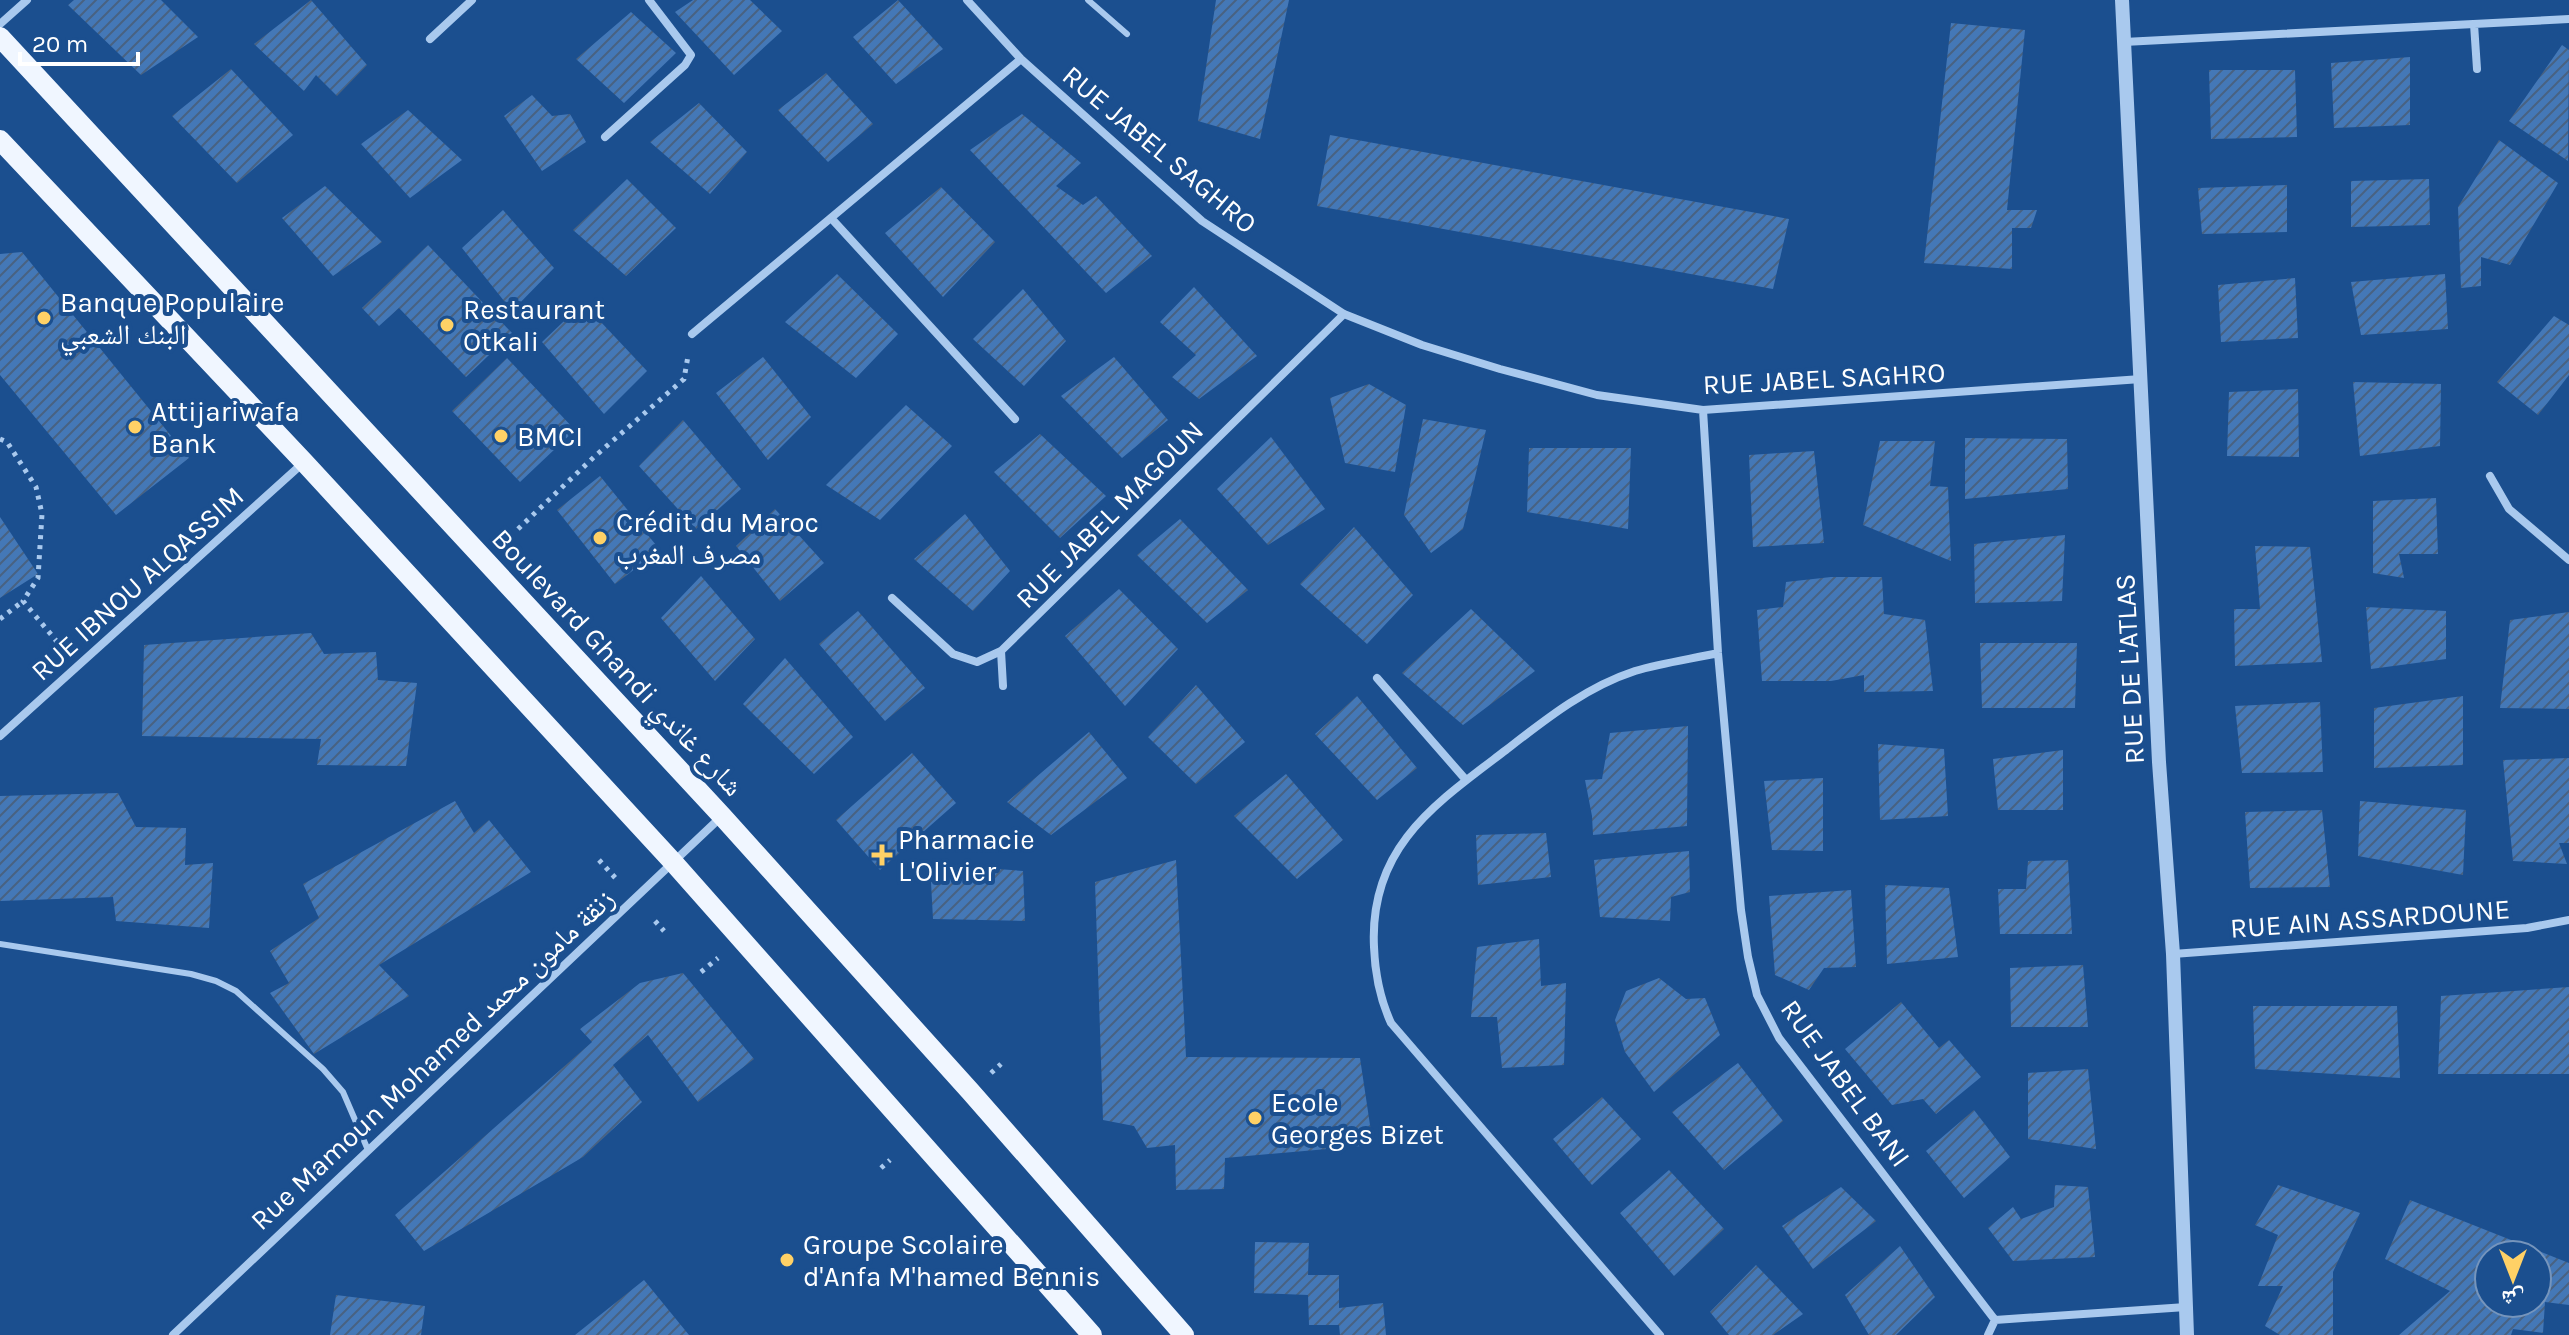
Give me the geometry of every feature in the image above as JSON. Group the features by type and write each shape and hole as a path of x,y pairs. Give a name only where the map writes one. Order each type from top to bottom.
{"main road":[{"name":"Boulevard Ghandi شارع غاندي","path":"0,37 722,816 1184,1335"},
{"path":"0,140 304,462 673,862 1092,1335"}],"street":[{"path":"0,24 27,0"},
{"path":"430,39 472,0"},
{"path":"605,137 685,65 691,55 649,0"},
{"name":"RUE JABEL SAGHRO","path":"967,0 1021,59 1202,221 1344,314 1422,345 1597,395 1703,410 2141,379"},
{"name":"RUE DE L'ATLAS","path":"2122,0 2159,762 2173,954 2187,1335"},
{"path":"2124,42 2569,19"},
{"path":"2474,24 2477,69"},
{"path":"692,334 1021,59"},
{"path":"831,218 1015,419"},
{"name":"RUE JABEL MAGOUN","path":"1001,651 1344,314"},
{"name":"RUE JABEL BANI","path":"1703,410 1718,653 1741,910 1757,995 1779,1038 1995,1320"},
{"name":"RUE IBNOU ALQASSIM","path":"0,736 304,462"},
{"path":"2490,476 2509,509 2569,560"},
{"path":"892,598 953,654 977,662 1001,651 1003,686"},
{"path":"1660,1335 1391,1023 1381,1002 1373,938 1374,916 1382,880 1398,848 1413,828 1466,780 1564,705 1634,671 1718,653"},
{"path":"1377,678 1466,780"},
{"name":"Rue Mamoun Mohamed زنقة مامون محمد","path":"173,1335 722,816"},
{"name":"RUE AIN ASSARDOUNE","path":"2173,954 2527,928 2569,920"},
{"path":"1988,1335 1995,1320 2186,1307"}],"lane":[{"path":"1088,0 1127,34"},
{"path":"0,944 191,974 236,991 305,1052 343,1092 368,1150"}],"path":[{"path":"518,529 594,457 684,379 692,334"},
{"path":"0,439 7,442 36,487 42,514 38,578 23,601 0,619"},
{"path":"23,601 77,667"},
{"path":"599,860 619,882"},
{"path":"655,921 664,931"},
{"path":"701,972 724,952"},
{"path":"881,1168 890,1160"}],"building":[{"path":"74,0 161,0 198,37 141,75 68,5"},
{"path":"311,0 367,65 337,96 316,75 304,91 254,44"},
{"path":"693,0 750,0 782,31 734,75 675,12"},
{"path":"898,0 943,49 896,84 853,37"},
{"path":"1216,0 1289,0 1260,139 1198,121"},
{"path":"631,12 676,53 624,103 576,59"},
{"path":"1951,23 2025,30 2007,210 2037,210 2031,228 2012,228 2012,269 1924,263"},
{"path":"2562,45 2569,50 2568,161 2509,121"},
{"path":"2410,57 2410,125 2334,128 2331,63"},
{"path":"231,69 293,135 237,183 172,116"},
{"path":"2209,70 2295,70 2297,137 2211,139"},
{"path":"826,73 873,124 828,162 778,110"},
{"path":"532,95 552,116 570,114 586,142 542,171 504,116"},
{"path":"699,103 747,152 710,194 650,142"},
{"path":"408,110 462,160 410,198 361,144"},
{"path":"1022,114 1081,163 1056,186 1083,205 1096,196 1152,256 1106,293 970,150"},
{"path":"1330,135 1789,219 1773,289 1317,206"},
{"path":"2499,140 2558,183 2510,265 2481,257 2481,286 2461,288 2458,207"},
{"path":"627,179 676,228 626,276 573,230"},
{"path":"2429,179 2430,225 2351,227 2351,181"},
{"path":"2287,185 2287,232 2202,234 2198,188"},
{"path":"325,186 382,242 333,276 282,218"},
{"path":"941,187 995,242 943,297 885,233"},
{"path":"503,210 554,268 512,311 462,248"},
{"path":"428,245 512,333 466,377 399,308 379,326 362,308"},
{"path":"22,252 189,458 116,515 0,375 0,254"},
{"path":"837,274 898,334 856,378 785,322"},
{"path":"2445,274 2448,329 2361,335 2351,282"},
{"path":"2295,278 2298,338 2221,342 2218,285"},
{"path":"1194,287 1257,356 1199,399 1172,377 1196,355 1160,322"},
{"path":"1023,289 1066,341 1024,386 973,339"},
{"path":"583,303 647,371 604,414 542,342"},
{"path":"2554,316 2569,325 2569,375 2538,415 2497,382"},
{"path":"763,357 811,417 768,460 716,393"},
{"path":"1114,357 1168,420 1122,458 1061,396"},
{"path":"507,358 575,430 520,482 452,411"},
{"path":"2353,382 2441,384 2440,446 2360,456"},
{"path":"1369,384 1406,405 1395,472 1345,463 1330,398"},
{"path":"2298,389 2299,457 2227,456 2229,392"},
{"path":"906,405 952,446 880,520 826,485"},
{"path":"1423,419 1486,430 1463,529 1431,553 1404,515"},
{"path":"683,420 741,489 696,529 639,466"},
{"path":"1040,434 1106,496 1060,538 994,472"},
{"path":"1271,437 1325,509 1268,545 1217,489"},
{"path":"1965,438 2067,439 2068,489 1965,499"},
{"path":"1880,441 1935,441 1930,486 1948,487 1951,561 1863,525"},
{"path":"1529,448 1631,448 1628,529 1527,512"},
{"path":"1814,451 1824,543 1753,547 1749,455"},
{"path":"600,476 660,550 615,584 557,510"},
{"path":"2436,498 2438,554 2399,554 2404,578 2373,573 2373,501"},
{"path":"775,509 824,563 780,601 736,546"},
{"path":"965,514 1010,571 973,611 914,559"},
{"path":"0,517 38,574 0,598"},
{"path":"1180,519 1248,590 1207,623 1137,555"},
{"path":"1354,527 1413,595 1367,644 1300,584"},
{"path":"2065,535 2062,601 1975,603 1974,544"},
{"path":"2255,546 2310,547 2322,662 2235,666 2234,609 2260,609"},
{"path":"701,576 755,639 715,681 661,618"},
{"path":"1831,577 1882,577 1884,614 1925,620 1933,691 1864,692 1864,675 1831,681 1762,681 1757,610 1783,607 1786,582"},
{"path":"1119,589 1178,649 1125,706 1065,636"},
{"path":"2366,607 2446,611 2446,659 2371,669"},
{"path":"1471,609 1535,671 1463,725 1402,673"},
{"path":"858,611 925,688 885,721 819,644"},
{"path":"2569,612 2569,709 2500,708 2510,620"},
{"path":"311,633 324,654 376,652 378,680 417,683 406,766 317,765 321,739 142,736 144,645"},
{"path":"1980,643 2077,643 2075,708 1982,708"},
{"path":"785,658 853,737 814,774 743,704"},
{"path":"1196,685 1245,742 1196,784 1148,737"},
{"path":"1357,696 1417,768 1377,800 1315,734"},
{"path":"2463,696 2463,765 2374,768 2374,708"},
{"path":"2320,702 2323,772 2242,773 2235,706"},
{"path":"1688,726 1687,826 1593,835 1585,780 1602,779 1610,733"},
{"path":"1089,732 1127,778 1051,835 1007,802"},
{"path":"1878,744 1944,749 1948,816 1880,820"},
{"path":"2063,750 2063,810 1998,810 1993,759"},
{"path":"912,753 956,803 880,870 836,820"},
{"path":"2569,758 2569,843 2559,843 2567,864 2513,861 2503,760"},
{"path":"1286,774 1343,840 1297,879 1234,816"},
{"path":"1823,778 1823,851 1772,850 1764,781"},
{"path":"118,793 136,827 186,828 185,865 213,863 209,928 116,921 113,897 0,901 0,796"},
{"path":"455,801 474,833 489,820 531,872 379,965 409,996 314,1054 270,993 289,983 270,951 319,918 303,884"},
{"path":"2360,801 2466,810 2463,875 2358,856"},
{"path":"2322,810 2330,887 2250,888 2245,812"},
{"path":"1546,833 1551,877 1478,885 1476,835"},
{"path":"1689,851 1690,892 1671,897 1670,921 1600,917 1594,860"},
{"path":"1176,860 1186,1057 1360,1058 1373,1145 1225,1158 1224,1189 1176,1190 1175,1145 1147,1148 1134,1126 1103,1120 1095,882"},
{"path":"2068,860 2072,934 2000,934 1998,889 2026,889 2028,861"},
{"path":"930,864 1023,871 1025,921 933,919"},
{"path":"1885,885 1949,888 1958,957 1887,964"},
{"path":"1851,890 1856,967 1824,968 1809,990 1775,975 1769,896"},
{"path":"1539,939 1541,986 1566,983 1564,1065 1502,1068 1497,1017 1471,1017 1477,947"},
{"path":"2083,965 2088,1027 2011,1027 2010,968"},
{"path":"683,973 754,1059 698,1102 648,1035 613,1065 642,1102 583,1157 424,1251 395,1215 592,1042 580,1029 640,983"},
{"path":"1659,978 1686,999 1705,998 1720,1035 1654,1092 1625,1052 1615,1020 1626,991"},
{"path":"2569,987 2569,1074 2438,1074 2441,996"},
{"path":"1901,1002 1939,1048 1949,1040 1981,1077 1936,1114 1923,1099 1892,1105 1845,1049"},
{"path":"2253,1006 2397,1006 2400,1078 2255,1069"},
{"path":"1738,1063 1783,1121 1724,1170 1672,1112"},
{"path":"2088,1069 2096,1149 2028,1139 2028,1073"},
{"path":"1602,1097 1641,1139 1592,1185 1553,1139"},
{"path":"1974,1110 2010,1157 1964,1198 1926,1151"},
{"path":"1669,1170 1724,1229 1674,1276 1620,1213"},
{"path":"2055,1185 2088,1187 2095,1257 2013,1261 1988,1228 2013,1207 2021,1219 2054,1207"},
{"path":"2278,1185 2360,1213 2333,1272 2333,1335 2280,1335 2265,1326 2283,1286 2258,1286 2278,1235 2255,1225"},
{"path":"1841,1187 1876,1221 1813,1269 1782,1226"},
{"path":"2410,1200 2508,1239 2473,1239 2473,1319 2544,1319 2543,1333 2513,1329 2511,1335 2399,1335 2450,1291 2385,1259"},
{"path":"1255,1242 1309,1243 1308,1275 1339,1275 1339,1308 1383,1303 1386,1335 1340,1335 1339,1325 1309,1325 1308,1295 1254,1293"},
{"path":"1900,1246 1935,1297 1896,1335 1869,1335 1845,1295"},
{"path":"2553,1257 2569,1263 2569,1305 2553,1303"},
{"path":"1756,1265 1803,1314 1773,1335 1729,1335 1710,1312"},
{"path":"644,1280 689,1335 575,1335"},
{"path":"336,1295 425,1306 421,1335 330,1335"}],"place":[{"name":"Banque Populaire البنك الشعبي","path":"44,318"},
{"name":"Restaurant Otkali","path":"447,325"},
{"name":"Attijariwafa Bank","path":"135,427"},
{"name":"BMCI","path":"501,436"},
{"name":"Crédit du Maroc مصرف المغرب","path":"600,538"},
{"name":"Pharmacie L'Olivier","path":"882,855"},
{"name":"Ecole Georges Bizet","path":"1255,1118"},
{"name":"Groupe Scolaire d'Anfa M'hamed Bennis","path":"787,1260"}]}
